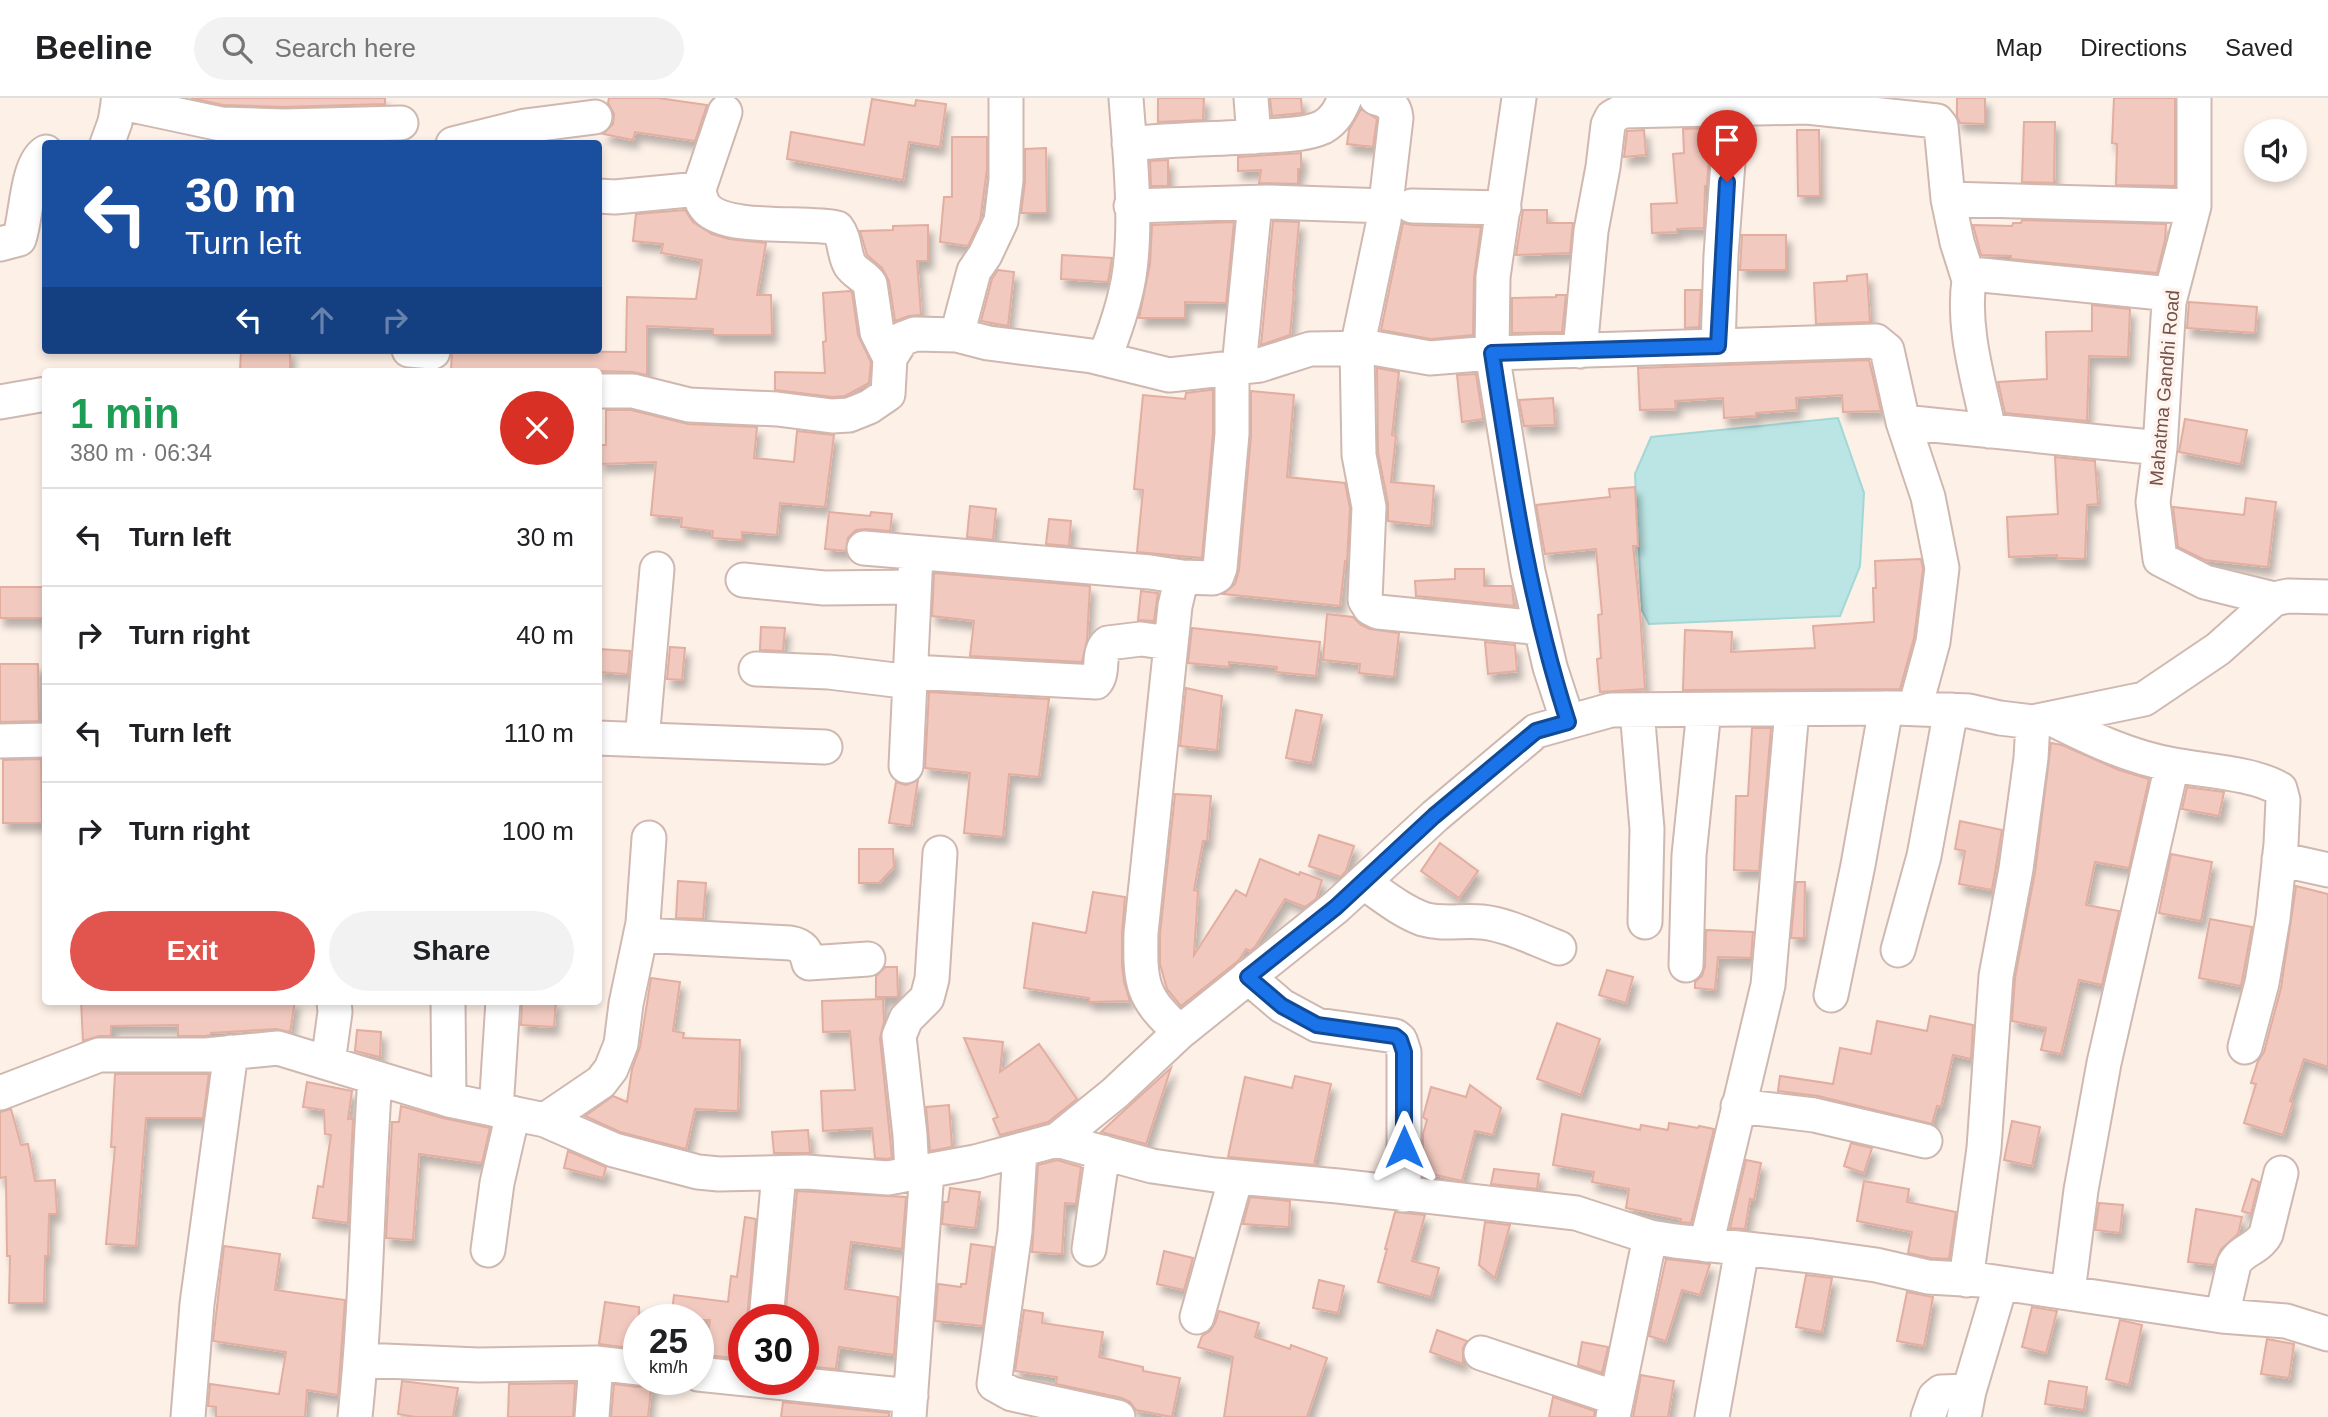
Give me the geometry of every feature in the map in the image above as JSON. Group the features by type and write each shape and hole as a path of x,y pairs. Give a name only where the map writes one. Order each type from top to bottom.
{"street":[{"path":"957,335 974,271 985,256 1001,221 1006,180 1006,98"},
{"path":"1104,359 1115,332 1128,280 1131,206 1126,98"},
{"path":"1251,98 1254,137"},
{"path":"1129,144 1170,139 1302,133 1323,127 1337,116 1345,98"},
{"path":"1376,98 1396,110 1399,206 1357,348 1359,455 1369,506 1365,600 1370,608 1378,612 1541,628"},
{"path":"1518,98 1493,277 1492,353 1525,559 1550,667 1568,722"},
{"name":"Mahatma Gandhi Road","path":"2194,98 2194,206 2171,294 2160,448 2153,502 2160,559 2205,582 2274,599"},
{"path":"108,140 119,100 221,124 284,126 401,122"},
{"path":"1580,351 1591,231 1608,125 1612,117 1623,111 1732,109 1807,103 1937,121 1941,126 1948,199 1969,280 1966,296 1971,350 1989,431"},
{"path":"1718,346 1721,255 1732,109"},
{"path":"725,112 699,189 706,208 728,219 753,223 837,228 843,237 852,268 870,284 877,332 890,358"},
{"path":"470,140 525,127 594,119"},
{"path":"0,244 19,239 32,175 42,154"},
{"path":"602,196 699,189"},
{"path":"1948,199 2194,206"},
{"path":"1131,206 1255,203 1504,208"},
{"path":"864,548 1182,577 1217,576 1220,568 1236,367 1255,203"},
{"path":"1969,280 1982,275 2171,294"},
{"path":"602,391 633,391 689,405 849,415 869,407 888,394 890,358 902,339 915,334 957,335 988,343 1104,359 1169,374 1260,365 1310,349 1373,348 1430,358 1492,353 1876,341 1886,350 1903,422 1928,497 1942,568 1934,642 1900,708 1858,865 1831,995"},
{"path":"0,402 42,395"},
{"path":"1903,422 2160,448"},
{"path":"906,766 916,554"},
{"path":"642,740 657,569"},
{"path":"1180,1032 1157,1012 1145,990 1140,966 1148,853 1170,643 1182,577"},
{"path":"743,580 824,588 914,587"},
{"path":"0,1093 99,1055 206,1055 278,1048 449,1100 545,1120 614,1150 698,1172 806,1172 888,1178 920,1172 1056,1140 1115,1093 1180,1032 1336,907 1434,816 1536,731 1611,710 1900,708 1969,711 2000,718 2043,721 2144,699 2218,649 2274,599 2288,596 2328,597"},
{"path":"756,669 1096,682 1100,678 1101,653 1108,643 1141,639 1170,643"},
{"path":"1637,710 1647,829 1645,922"},
{"path":"1686,965 1689,855 1704,710"},
{"path":"1706,1245 1769,985 1792,710"},
{"path":"1898,950 1924,856 1951,710"},
{"path":"2043,721 2108,747 2172,765 2230,774 2280,789 2283,800 2279,859 2262,984 2245,1047"},
{"path":"1966,1280 1984,1148 1996,975 2043,721"},
{"path":"602,738 825,747"},
{"path":"0,741 42,740"},
{"path":"2067,1292 2081,1191 2104,1063 2172,765"},
{"path":"545,1120 601,1082 611,1069 621,1044 626,1004 641,935 649,838"},
{"path":"714,1376 910,1406 920,1172 899,1036 906,1019 926,998 932,979 940,853"},
{"path":"2279,859 2328,870"},
{"path":"1363,882 1405,911 1424,919 1447,923 1492,923 1559,948"},
{"path":"641,935 799,944 806,951 809,963 867,959"},
{"path":"1248,977 1282,1006 1317,1025 1395,1036 1400,1040 1404,1052 1404,1195"},
{"path":"328,1063 334,1005"},
{"path":"448,1005 449,1100"},
{"path":"488,1250 505,1111 503,1005"},
{"path":"188,1417 197,1304 231,1052"},
{"path":"355,1417 361,1360 375,1077"},
{"path":"1738,1106 1814,1115 1925,1140"},
{"path":"1056,1140 1152,1166 1576,1213 1650,1237 1876,1265 1927,1277 2001,1283 2222,1316 2286,1321 2328,1334"},
{"path":"1020,1150 1016,1231 994,1384 1012,1394 1118,1417"},
{"path":"1088,1249 1103,1152"},
{"path":"767,1304 779,1173"},
{"path":"2222,1316 2237,1258 2262,1242 2266,1234 2281,1173"},
{"path":"1197,1317 1236,1177"},
{"path":"1481,1353 1614,1407 1650,1237"},
{"path":"1712,1417 1742,1249"},
{"path":"1928,1417 1935,1397 1941,1392 1966,1404 2001,1283"},
{"path":"361,1360 478,1365 596,1363 623,1366"},
{"path":"592,1417 596,1363"}],"water":[{"path":"1838,418 1864,493 1860,566 1840,616 1649,624 1642,610 1635,474 1651,437"}],"building":[{"path":"191,98 385,98 385,104 284,107 223,105"},
{"path":"609,98 658,98 707,105 695,141 635,132 633,140 603,134 613,124 614,114 608,103"},
{"path":"1158,98 1204,98 1203,120 1158,122"},
{"path":"1270,98 1301,98 1302,113 1272,116"},
{"path":"1957,98 1985,98 1985,124 1960,123 1957,117"},
{"path":"2114,98 2175,98 2175,186 2116,185 2117,144 2112,143"},
{"path":"872,99 915,106 916,100 946,104 940,147 909,142 903,180 787,159 791,132 864,145"},
{"path":"1361,109 1377,119 1373,147 1347,144 1349,130"},
{"path":"2024,122 2055,122 2054,183 2022,182"},
{"path":"1711,128 1704,228 1652,233 1651,204 1677,203 1673,154 1684,153 1683,129"},
{"path":"1644,130 1646,155 1624,157 1627,131"},
{"path":"1797,130 1819,130 1820,196 1798,196"},
{"path":"952,137 987,137 987,169 980,221 968,246 940,242 944,197 952,197"},
{"path":"1046,148 1047,213 1021,213 1025,149"},
{"path":"1301,153 1298,184 1259,183 1261,170 1238,171 1238,157"},
{"path":"1168,160 1168,186 1151,186 1150,161"},
{"path":"685,210 693,222 712,234 729,239 766,243 757,295 771,295 772,335 713,335 713,329 647,326 647,375 602,371 602,368 451,368 452,354 626,352 627,297 696,299 702,260 661,253 663,244 633,241 636,214"},
{"path":"1523,210 1547,210 1547,223 1573,223 1570,253 1516,255"},
{"path":"2022,220 2166,224 2157,273 1981,255 1973,225 2012,226"},
{"path":"1273,221 1299,222 1290,335 1261,345"},
{"path":"1234,222 1226,303 1185,302 1185,318 1139,318 1150,264 1152,225"},
{"path":"1403,223 1481,227 1474,277 1473,335 1431,339 1381,330"},
{"path":"928,225 928,261 917,261 921,315 895,321 889,281 882,268 867,255 860,231"},
{"path":"1742,235 1786,235 1786,270 1740,270"},
{"path":"1062,255 1112,258 1108,282 1061,279"},
{"path":"998,270 1014,272 1008,326 981,321 992,279"},
{"path":"1867,274 1870,322 1816,324 1814,283 1847,281 1847,276"},
{"path":"1685,290 1701,290 1699,327 1685,328"},
{"path":"850,291 858,335 871,362 869,383 845,396 833,397 775,390 775,372 825,373 823,293"},
{"path":"1566,295 1562,332 1512,333 1512,298"},
{"path":"2189,302 2257,307 2255,333 2187,328"},
{"path":"2092,305 2130,309 2128,357 2089,356 2087,421 2005,413 1998,382 2047,379 2046,332 2092,331"},
{"path":"241,354 290,354 290,368 240,368"},
{"path":"1869,360 1881,411 1843,412 1842,395 1796,398 1797,410 1756,413 1756,416 1724,418 1723,398 1675,401 1676,409 1640,410 1638,368"},
{"path":"1377,368 1399,372 1392,435 1396,436 1391,482 1434,486 1431,526 1388,521 1388,503 1378,453"},
{"path":"1476,374 1483,419 1462,422 1457,375"},
{"path":"1213,390 1213,433 1202,558 1137,552 1143,490 1134,489 1143,395 1185,399 1186,393"},
{"path":"1251,391 1294,395 1287,477 1345,483 1350,508 1347,562 1345,561 1340,606 1223,594 1235,584 1239,570 1251,436"},
{"path":"1553,398 1555,425 1524,426 1519,400"},
{"path":"606,410 631,410 688,424 757,427 754,458 794,462 797,431 834,435 825,507 780,503 777,535 742,532 742,540 712,538 713,531 681,527 682,518 651,515 656,462 602,464 602,445 606,445"},
{"path":"2185,419 2247,430 2241,464 2179,452"},
{"path":"2055,457 2095,461 2098,504 2087,505 2085,559 2057,558 2057,555 2009,557 2007,517 2058,514"},
{"path":"1635,487 1638,546 1633,546 1645,689 1600,692 1597,659 1601,658 1598,615 1602,614 1596,549 1545,554 1536,505 1610,497 1609,489"},
{"path":"2246,498 2276,502 2268,567 2205,560 2178,547 2173,507 2244,515"},
{"path":"970,506 996,509 993,540 967,537"},
{"path":"829,512 870,516 871,512 892,514 890,531 856,530 848,538 846,551 825,549"},
{"path":"1049,519 1071,521 1069,546 1046,544"},
{"path":"1921,559 1923,569 1914,638 1900,689 1683,690 1685,630 1732,632 1731,652 1815,648 1813,626 1874,622 1875,561"},
{"path":"1455,569 1484,569 1484,586 1512,586 1514,606 1416,596 1415,581 1455,579"},
{"path":"934,573 1090,586 1087,640 1082,662 970,656 974,621 932,616"},
{"path":"0,587 42,587 42,618 0,618"},
{"path":"1141,591 1158,593 1154,621 1138,620"},
{"path":"1327,614 1353,617 1370,629 1399,633 1394,677 1359,673 1360,664 1323,660"},
{"path":"761,627 785,628 783,651 760,650"},
{"path":"1192,628 1320,642 1316,676 1276,672 1277,667 1229,662 1229,667 1188,663"},
{"path":"1485,642 1515,645 1517,671 1488,674"},
{"path":"670,647 685,648 682,680 667,679"},
{"path":"602,649 630,651 628,674 602,672"},
{"path":"0,664 38,664 39,721 0,722"},
{"path":"1186,688 1222,696 1217,750 1180,746"},
{"path":"929,692 1049,699 1039,777 1009,774 1003,837 964,833 970,773 925,768"},
{"path":"1296,710 1322,715 1312,763 1286,758"},
{"path":"1752,728 1771,728 1759,871 1734,870 1736,796 1748,796"},
{"path":"2051,743 2149,779 2129,868 2095,862 2086,905 2119,911 2102,985 2079,980 2061,1054 2041,1050 2046,1028 2012,1021 2015,978 2035,872"},
{"path":"41,759 42,823 3,823 3,760"},
{"path":"918,780 911,826 889,823 896,782 906,785"},
{"path":"2187,787 2224,792 2219,816 2182,809"},
{"path":"1175,794 1211,796 1207,841 1203,841 1194,890 1198,891 1194,955 1236,890 1246,896 1260,859 1299,875 1300,872 1322,880 1316,899 1305,907 1285,899 1255,947 1250,951 1246,949 1239,960 1181,1006 1167,989 1160,964 1160,934"},
{"path":"1960,821 2002,830 1992,890 1959,884 1965,851 1955,849"},
{"path":"1319,835 1354,846 1346,871 1341,877 1309,866"},
{"path":"1440,843 1478,871 1459,898 1421,871"},
{"path":"859,849 893,849 894,867 879,883 859,883"},
{"path":"2171,854 2212,862 2201,921 2159,913"},
{"path":"678,881 706,883 703,919 676,918"},
{"path":"1796,882 1805,882 1804,938 1791,938"},
{"path":"2296,886 2328,894 2328,1067 2304,1059 2290,1101 2293,1102 2283,1135 2244,1123 2256,1084 2251,1083 2264,1052 2281,988"},
{"path":"1093,892 1125,897 1122,966 1130,1001 1089,1002 1089,998 1024,988 1033,923 1086,933"},
{"path":"2210,919 2252,927 2241,986 2199,978"},
{"path":"1706,930 1753,932 1751,958 1718,957 1715,990 1695,988 1695,982 1702,976 1705,966"},
{"path":"885,967 897,967 898,997 876,997 876,976"},
{"path":"1607,970 1633,977 1626,1003 1599,995"},
{"path":"651,978 680,982 673,1031 684,1033 683,1038 740,1040 738,1111 695,1109 686,1149 620,1132 585,1116 613,1096 627,1102 632,1069 640,1047"},
{"path":"883,999 884,1022 880,1038 892,1158 887,1159 875,1158 872,1128 823,1131 821,1091 855,1090 850,1031 823,1032 822,1001"},
{"path":"81,1005 294,1005 290,1032 276,1029 178,1036 178,1025 111,1026 111,1036 99,1036 83,1041"},
{"path":"522,1005 556,1005 554,1027 521,1025"},
{"path":"1930,1016 1973,1025 1971,1059 1953,1055 1941,1107 1937,1106 1932,1124 1818,1096 1778,1091 1780,1076 1833,1084 1840,1048 1871,1054 1877,1021 1927,1031"},
{"path":"1557,1023 1600,1039 1581,1095 1537,1079"},
{"path":"357,1030 381,1032 380,1057 355,1051"},
{"path":"964,1038 1003,1042 1000,1072 1039,1044 1077,1099 1048,1122 1000,1135 993,1119 998,1117"},
{"path":"1171,1068 1146,1144 1101,1132 1128,1107"},
{"path":"115,1074 209,1074 203,1118 146,1118 136,1246 106,1244 115,1147 111,1147"},
{"path":"1295,1076 1331,1084 1314,1165 1228,1157 1245,1077 1292,1088"},
{"path":"307,1082 352,1091 348,1119 353,1119 348,1223 313,1218 318,1186 323,1187 331,1135 325,1134 324,1110 303,1107"},
{"path":"1470,1085 1501,1108 1493,1135 1475,1131 1462,1181 1436,1175 1435,1178 1423,1176 1423,1134 1427,1120 1423,1117 1431,1087 1466,1097"},
{"path":"949,1105 952,1147 930,1151 926,1107"},
{"path":"401,1106 490,1128 482,1163 419,1154 413,1240 386,1238 392,1122 399,1122"},
{"path":"11,1109 21,1145 28,1144 35,1181 55,1180 57,1214 49,1214 44,1303 9,1303 10,1256 7,1256 6,1177 0,1178 0,1112"},
{"path":"1562,1114 1640,1130 1641,1125 1668,1130 1669,1123 1714,1129 1691,1223 1626,1208 1629,1189 1592,1182 1594,1172 1553,1165"},
{"path":"2012,1121 2040,1127 2032,1166 2004,1160"},
{"path":"808,1130 810,1153 774,1153 772,1132"},
{"path":"1851,1143 1872,1148 1864,1173 1844,1166"},
{"path":"568,1151 606,1167 603,1178 564,1168"},
{"path":"1057,1160 1081,1167 1076,1204 1065,1203 1062,1254 1032,1252 1038,1165"},
{"path":"1746,1160 1761,1163 1754,1200 1750,1199 1745,1229 1730,1228"},
{"path":"1494,1169 1539,1174 1537,1189 1491,1184"},
{"path":"2252,1179 2259,1182 2251,1214 2242,1211"},
{"path":"1864,1181 1909,1189 1907,1202 1956,1212 1949,1259 1908,1253 1912,1232 1857,1221"},
{"path":"950,1188 980,1192 975,1228 942,1224 944,1202 948,1202"},
{"path":"797,1191 906,1197 902,1249 851,1242 845,1289 898,1297 894,1355 839,1347 836,1369 819,1367 819,1304 786,1304"},
{"path":"1250,1197 1290,1201 1289,1227 1243,1224"},
{"path":"2099,1203 2123,1205 2120,1233 2095,1230"},
{"path":"2196,1209 2242,1217 2238,1234 2221,1249 2214,1265 2188,1262"},
{"path":"1395,1212 1425,1215 1412,1261 1439,1268 1431,1297 1378,1282"},
{"path":"745,1217 756,1219 748,1304 728,1304 728,1357 714,1356 714,1304 673,1304 674,1295 728,1302 731,1276 737,1277"},
{"path":"1485,1222 1510,1225 1495,1278 1479,1265"},
{"path":"971,1244 993,1247 983,1326 935,1321 938,1284 961,1287 961,1284 966,1284"},
{"path":"224,1246 280,1254 275,1290 345,1300 338,1395 307,1390 305,1417 216,1417 216,1407 208,1406 210,1384 279,1394 286,1352 213,1341"},
{"path":"1164,1251 1193,1258 1184,1290 1157,1284"},
{"path":"1666,1259 1710,1264 1700,1295 1682,1290 1666,1341 1649,1336"},
{"path":"1806,1275 1832,1278 1822,1332 1796,1327"},
{"path":"1319,1280 1344,1286 1338,1313 1313,1308"},
{"path":"1907,1292 1933,1297 1924,1346 1897,1341"},
{"path":"605,1302 623,1305 623,1347 599,1344"},
{"path":"2032,1307 2057,1311 2046,1353 2022,1347"},
{"path":"1024,1310 1043,1313 1042,1323 1103,1332 1099,1357 1143,1367 1143,1371 1180,1378 1172,1417 1136,1410 1130,1402 1122,1398 1056,1384 1057,1377 1015,1371"},
{"path":"1219,1311 1259,1323 1255,1337 1290,1349 1291,1345 1327,1358 1307,1417 1224,1417 1233,1357 1198,1347 1202,1336 1210,1331 1215,1323"},
{"path":"2120,1320 2142,1325 2129,1385 2106,1379"},
{"path":"1437,1330 1467,1341 1463,1348 1463,1364 1430,1352"},
{"path":"2267,1339 2294,1344 2289,1378 2261,1374"},
{"path":"1582,1342 1608,1347 1602,1373 1578,1365"},
{"path":"1641,1375 1674,1381 1668,1417 1633,1417"},
{"path":"402,1381 458,1388 453,1417 398,1414"},
{"path":"2049,1381 2087,1387 2084,1410 2045,1404"},
{"path":"575,1383 573,1417 508,1417 509,1384"},
{"path":"614,1384 623,1385 623,1395 650,1395 648,1417 611,1417"},
{"path":"1553,1397 1595,1411 1594,1417 1549,1417"},
{"path":"783,1402 889,1413 889,1417 781,1417"}],"route":[{"path":"1404,1147 1404,1052 1400,1040 1395,1036 1317,1025 1282,1006 1248,977 1336,907 1434,816 1536,731 1568,722 1550,667 1528,572 1492,353 1718,346 1727,182"}]}
